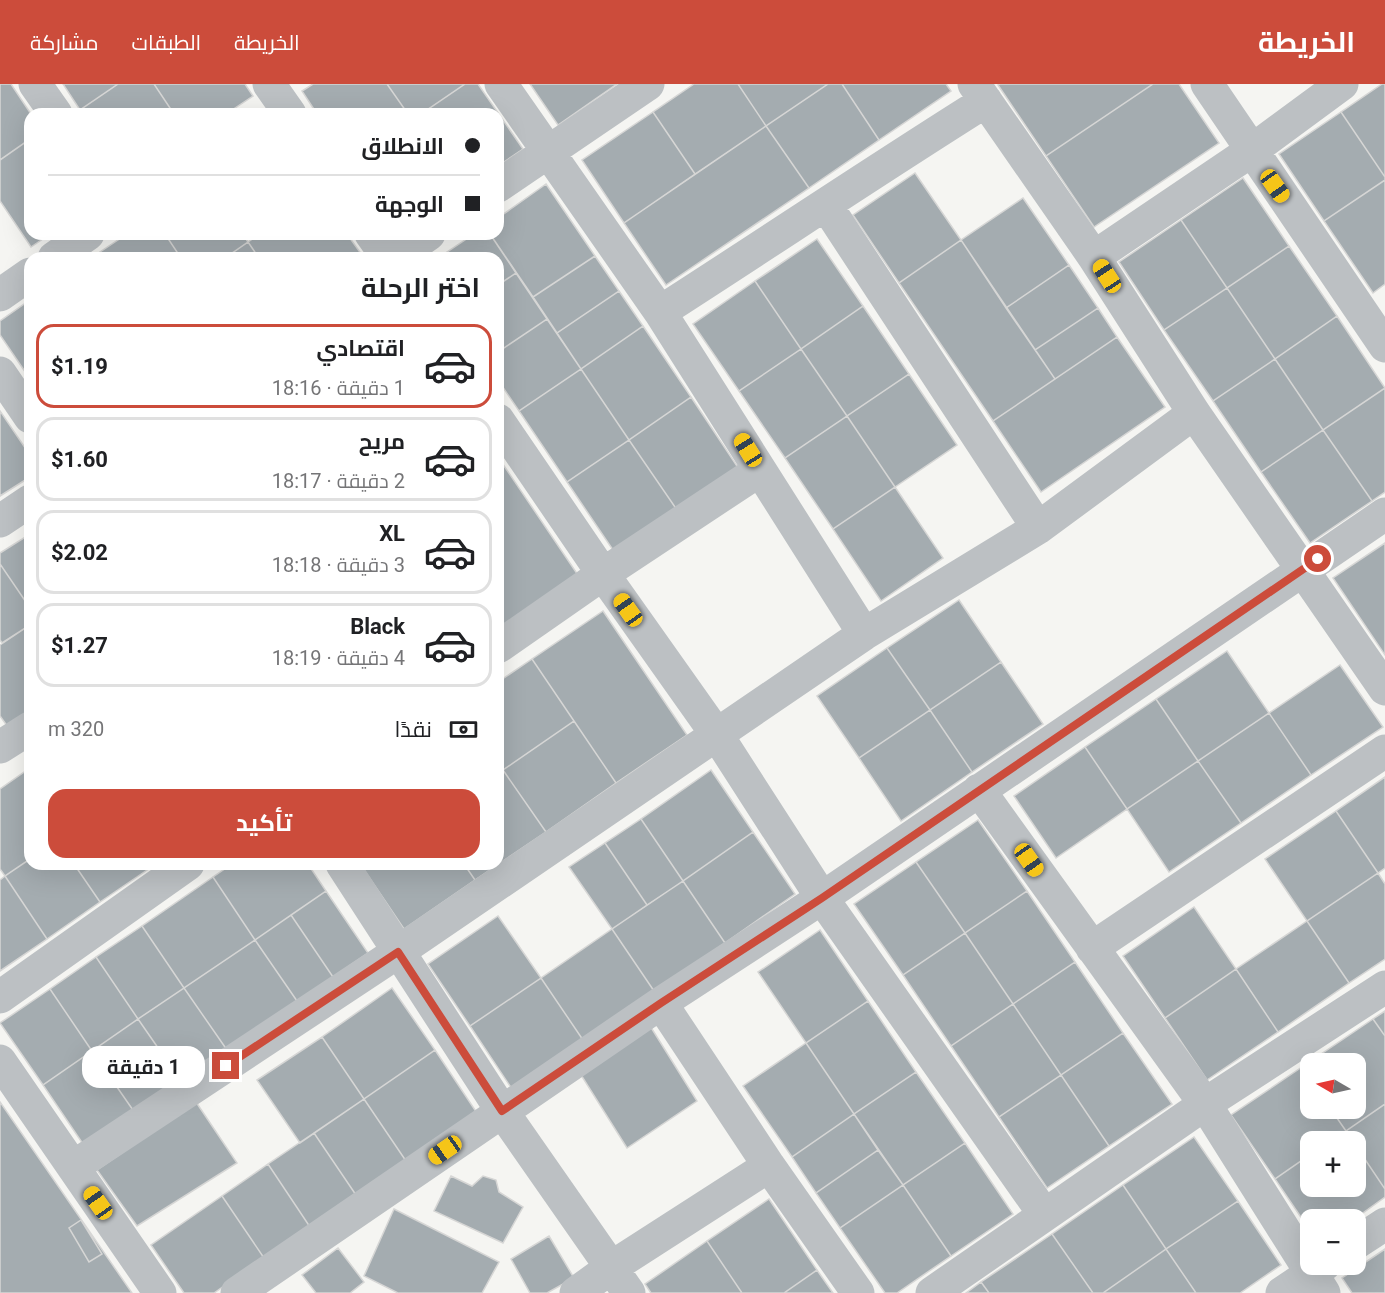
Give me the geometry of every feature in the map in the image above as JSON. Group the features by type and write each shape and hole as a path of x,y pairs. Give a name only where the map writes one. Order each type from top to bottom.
{"street":[{"path":"35,84 52,108"},
{"path":"501,84 660,312 864,634"},
{"path":"504,182 648,84"},
{"path":"1207,84 1385,346"},
{"path":"1094,256 1251,151 1342,84"},
{"path":"660,312 826,205 980,93 1094,256 1194,413 1385,689"},
{"path":"826,205 1038,528"},
{"path":"62,252 80,240"},
{"path":"404,252 420,240"},
{"path":"0,295 24,278"},
{"path":"0,373 24,408"},
{"path":"73,1167 398,952 864,634 1038,528 1194,413"},
{"path":"504,429 717,735 822,898 1044,1214"},
{"path":"504,643 760,470"},
{"path":"0,521 24,505"},
{"path":"237,1293 661,1003 822,898 1385,513"},
{"path":"0,747 24,732"},
{"path":"1092,948 1385,751"},
{"path":"979,790 1205,1104 1320,1277 1282,1293"},
{"path":"0,997 180,870"},
{"path":"346,870 502,1111 621,1280"},
{"path":"932,1293 1205,1104 1385,987"},
{"path":"661,1003 769,1166 858,1293"},
{"path":"0,1061 160,1293"},
{"path":"576,1293 621,1280 769,1166"},
{"path":"1366,1236 1385,1224"}],"building":[{"path":"0,84 11,84 27,108 24,108 24,143 0,160"},
{"path":"63,84 118,84 83,108 79,108"},
{"path":"118,84 154,84 170,108 83,108"},
{"path":"154,84 245,84 253,96 235,108 170,108"},
{"path":"313,84 387,84 404,108 313,108 302,91"},
{"path":"387,84 465,84 430,108 404,108"},
{"path":"465,84 478,84 495,108 430,108"},
{"path":"530,84 617,84 558,125"},
{"path":"694,84 738,84 766,126 695,174 653,112"},
{"path":"738,84 828,84 766,126"},
{"path":"828,84 842,84 879,140 809,188 766,126"},
{"path":"842,84 946,84 951,91 879,140"},
{"path":"1153,84 1046,156 998,85"},
{"path":"1153,84 1179,84 1219,143 1094,227 1046,156"},
{"path":"1385,84 1385,177 1341,112"},
{"path":"653,112 695,174 624,223 582,160"},
{"path":"1341,112 1385,180 1324,221 1279,154"},
{"path":"504,122 523,149 504,162"},
{"path":"766,126 809,188 666,285 624,223"},
{"path":"24,143 24,237 0,201 0,160"},
{"path":"915,173 961,240 899,283 853,215"},
{"path":"1243,178 1289,246 1227,288 1181,220"},
{"path":"1385,180 1385,284 1373,293 1324,221"},
{"path":"546,184 595,256 533,297 494,240 504,240 504,214"},
{"path":"1023,198 1069,265 1006,308 961,240"},
{"path":"1181,220 1227,288 1164,330 1119,262"},
{"path":"817,239 863,306 801,349 755,281"},
{"path":"26,240 41,240 31,247"},
{"path":"118,240 169,240 177,252 100,252"},
{"path":"169,240 247,240 248,242 234,252 177,252"},
{"path":"251,240 351,240 360,252 255,252 248,242"},
{"path":"465,240 494,240 502,252 447,252"},
{"path":"961,240 1055,379 993,421 899,283"},
{"path":"248,242 255,252 234,252"},
{"path":"1289,246 1337,316 1275,359 1227,288"},
{"path":"504,255 516,273 504,281"},
{"path":"595,256 619,291 557,333 533,297"},
{"path":"1069,265 1098,308 1035,350 1006,308"},
{"path":"516,273 547,319 504,348 504,281"},
{"path":"755,281 801,349 739,391 693,324"},
{"path":"1227,288 1275,359 1213,401 1164,330"},
{"path":"619,291 643,326 581,369 557,333"},
{"path":"24,304 24,370 0,335 0,321"},
{"path":"863,306 909,374 847,416 801,349"},
{"path":"1098,308 1117,337 1055,379 1035,350"},
{"path":"1337,316 1385,388 1323,430 1275,359"},
{"path":"547,319 581,369 519,411 504,389 504,348"},
{"path":"643,326 691,397 629,440 581,369"},
{"path":"1117,337 1165,407 1041,492 993,421"},
{"path":"801,349 847,416 785,458 739,391"},
{"path":"1275,359 1323,430 1261,472 1213,401"},
{"path":"581,369 629,440 567,482 519,411"},
{"path":"909,374 957,445 895,487 847,416"},
{"path":"1385,388 1385,492 1372,501 1323,430"},
{"path":"691,397 739,469 677,510 629,440"},
{"path":"0,411 24,446 24,481 0,496"},
{"path":"847,416 895,487 833,529 785,458"},
{"path":"1323,430 1372,501 1310,543 1261,472"},
{"path":"629,440 677,510 615,553 567,482"},
{"path":"504,466 578,575 504,626"},
{"path":"895,487 943,558 881,601 833,529"},
{"path":"24,538 24,599 0,564 0,553"},
{"path":"1385,543 1385,655 1333,578"},
{"path":"0,564 24,599 24,629 2,643 0,640"},
{"path":"959,600 1001,662 930,710 887,648"},
{"path":"603,611 687,735 616,783 532,659"},
{"path":"24,629 24,720 10,730 0,716 0,645"},
{"path":"887,648 930,710 859,758 817,696"},
{"path":"1227,651 1269,713 1198,761 1156,699"},
{"path":"532,659 574,721 504,769 504,678"},
{"path":"1001,662 1043,724 972,772 930,710"},
{"path":"1340,665 1383,727 1311,775 1269,713"},
{"path":"1156,699 1198,761 1127,809 1085,747"},
{"path":"930,710 972,772 901,821 859,758"},
{"path":"1269,713 1311,775 1241,823 1198,761"},
{"path":"574,721 616,783 546,832 504,769"},
{"path":"1085,747 1127,809 1056,858 1014,796"},
{"path":"1198,761 1241,823 1169,872 1127,809"},
{"path":"711,770 753,832 683,881 641,819"},
{"path":"504,771 546,832 504,860"},
{"path":"24,772 24,863 5,876 0,869 0,789"},
{"path":"1385,777 1385,868 1378,873 1336,811"},
{"path":"1336,811 1378,873 1307,921 1265,859"},
{"path":"641,819 683,881 647,905 605,843"},
{"path":"978,820 1027,891 965,933 916,862"},
{"path":"753,832 795,894 725,943 683,881"},
{"path":"605,843 647,905 612,929 569,867"},
{"path":"916,862 965,933 903,975 854,904"},
{"path":"24,863 24,870 78,870 100,902 47,939 5,876"},
{"path":"78,870 147,870 100,902"},
{"path":"223,870 312,870 326,891 255,940 213,877"},
{"path":"364,870 468,870 475,880 404,929"},
{"path":"468,870 490,870 475,880"},
{"path":"1378,873 1385,884 1385,959 1349,983 1307,921"},
{"path":"5,876 47,939 0,971 0,880"},
{"path":"213,877 255,940 184,988 142,926"},
{"path":"683,881 725,943 654,991 612,929"},
{"path":"326,891 368,953 333,977 291,915"},
{"path":"1027,891 1075,962 1013,1004 965,933"},
{"path":"1194,907 1236,969 1165,1018 1123,956"},
{"path":"291,915 333,977 297,1001 255,940"},
{"path":"498,916 541,978 470,1026 428,964"},
{"path":"1307,921 1349,983 1278,1032 1236,969"},
{"path":"142,926 184,988 138,1019 96,957"},
{"path":"612,929 654,991 583,1040 541,978"},
{"path":"820,930 868,1001 806,1043 758,972"},
{"path":"965,933 1013,1004 951,1046 903,975"},
{"path":"255,940 297,1001 227,1050 184,988"},
{"path":"96,957 138,1019 92,1051 50,989"},
{"path":"1075,962 1123,1033 1061,1075 1013,1004"},
{"path":"1236,969 1278,1032 1207,1080 1165,1018"},
{"path":"541,978 583,1040 512,1089 470,1026"},
{"path":"184,988 227,1050 181,1081 138,1019"},
{"path":"392,988 435,1050 364,1099 322,1037"},
{"path":"50,989 92,1051 43,1085 0,1023"},
{"path":"868,1001 916,1072 854,1114 806,1043"},
{"path":"1013,1004 1061,1075 999,1117 951,1046"},
{"path":"1385,1011 1385,1036 1373,1019"},
{"path":"138,1019 181,1081 135,1113 92,1051"},
{"path":"1373,1019 1385,1036 1385,1104 1366,1117 1366,1053 1323,1053"},
{"path":"647,1021 697,1101 627,1148 576,1067"},
{"path":"1123,1033 1172,1104 1109,1146 1061,1075"},
{"path":"322,1037 364,1099 300,1143 257,1080"},
{"path":"806,1043 854,1114 792,1157 743,1086"},
{"path":"435,1050 477,1113 406,1161 364,1099"},
{"path":"92,1051 135,1113 85,1147 43,1085"},
{"path":"1300,1068 1300,1119 1338,1119 1346,1131 1300,1131 1300,1162 1275,1179 1231,1115"},
{"path":"916,1072 965,1143 903,1185 854,1114"},
{"path":"1061,1075 1109,1146 1047,1188 999,1117"},
{"path":"364,1099 406,1161 356,1195 314,1133"},
{"path":"0,1102 132,1293 0,1293"},
{"path":"196,1102 237,1163 137,1226 97,1170"},
{"path":"1385,1104 1385,1189 1366,1161 1366,1131 1346,1131"},
{"path":"854,1114 878,1150 816,1193 792,1157"},
{"path":"1338,1119 1363,1119 1346,1131"},
{"path":"314,1133 356,1195 310,1227 268,1164"},
{"path":"1194,1137 1238,1201 1166,1249 1123,1185"},
{"path":"965,1143 1013,1214 951,1256 903,1185"},
{"path":"878,1150 903,1185 840,1228 816,1193"},
{"path":"1366,1161 1385,1189 1385,1197 1366,1211 1300,1209 1300,1216 1275,1179 1300,1162 1300,1197 1366,1197"},
{"path":"268,1164 310,1227 264,1258 222,1196"},
{"path":"451,1176 472,1186 483,1176 496,1180 499,1192 523,1207 503,1243 434,1211"},
{"path":"903,1185 951,1256 897,1293 885,1293 840,1228"},
{"path":"1123,1185 1166,1249 1103,1293 1093,1293 1052,1234"},
{"path":"222,1196 264,1258 214,1293 184,1293 151,1245"},
{"path":"769,1199 817,1270 784,1293 742,1293 707,1241"},
{"path":"1238,1201 1281,1265 1240,1293 1196,1293 1166,1249"},
{"path":"394,1209 499,1262 482,1293 398,1293 364,1276"},
{"path":"81,1220 102,1254 89,1262 69,1228"},
{"path":"1052,1234 1093,1293 989,1293 981,1282"},
{"path":"549,1236 574,1278 547,1293 530,1293 511,1259"},
{"path":"707,1241 742,1293 651,1293 645,1284"},
{"path":"338,1248 364,1282 350,1293 316,1293 302,1275"},
{"path":"1166,1249 1196,1293 1103,1293"},
{"path":"1385,1249 1385,1293 1352,1293 1342,1278 1346,1275 1366,1275 1366,1262"},
{"path":"817,1270 833,1293 784,1293"},
{"path":"981,1282 989,1293 966,1293"}],"route":[{"path":"226,1066 398,952 502,1111 661,1003 822,898 1318,559"}]}
